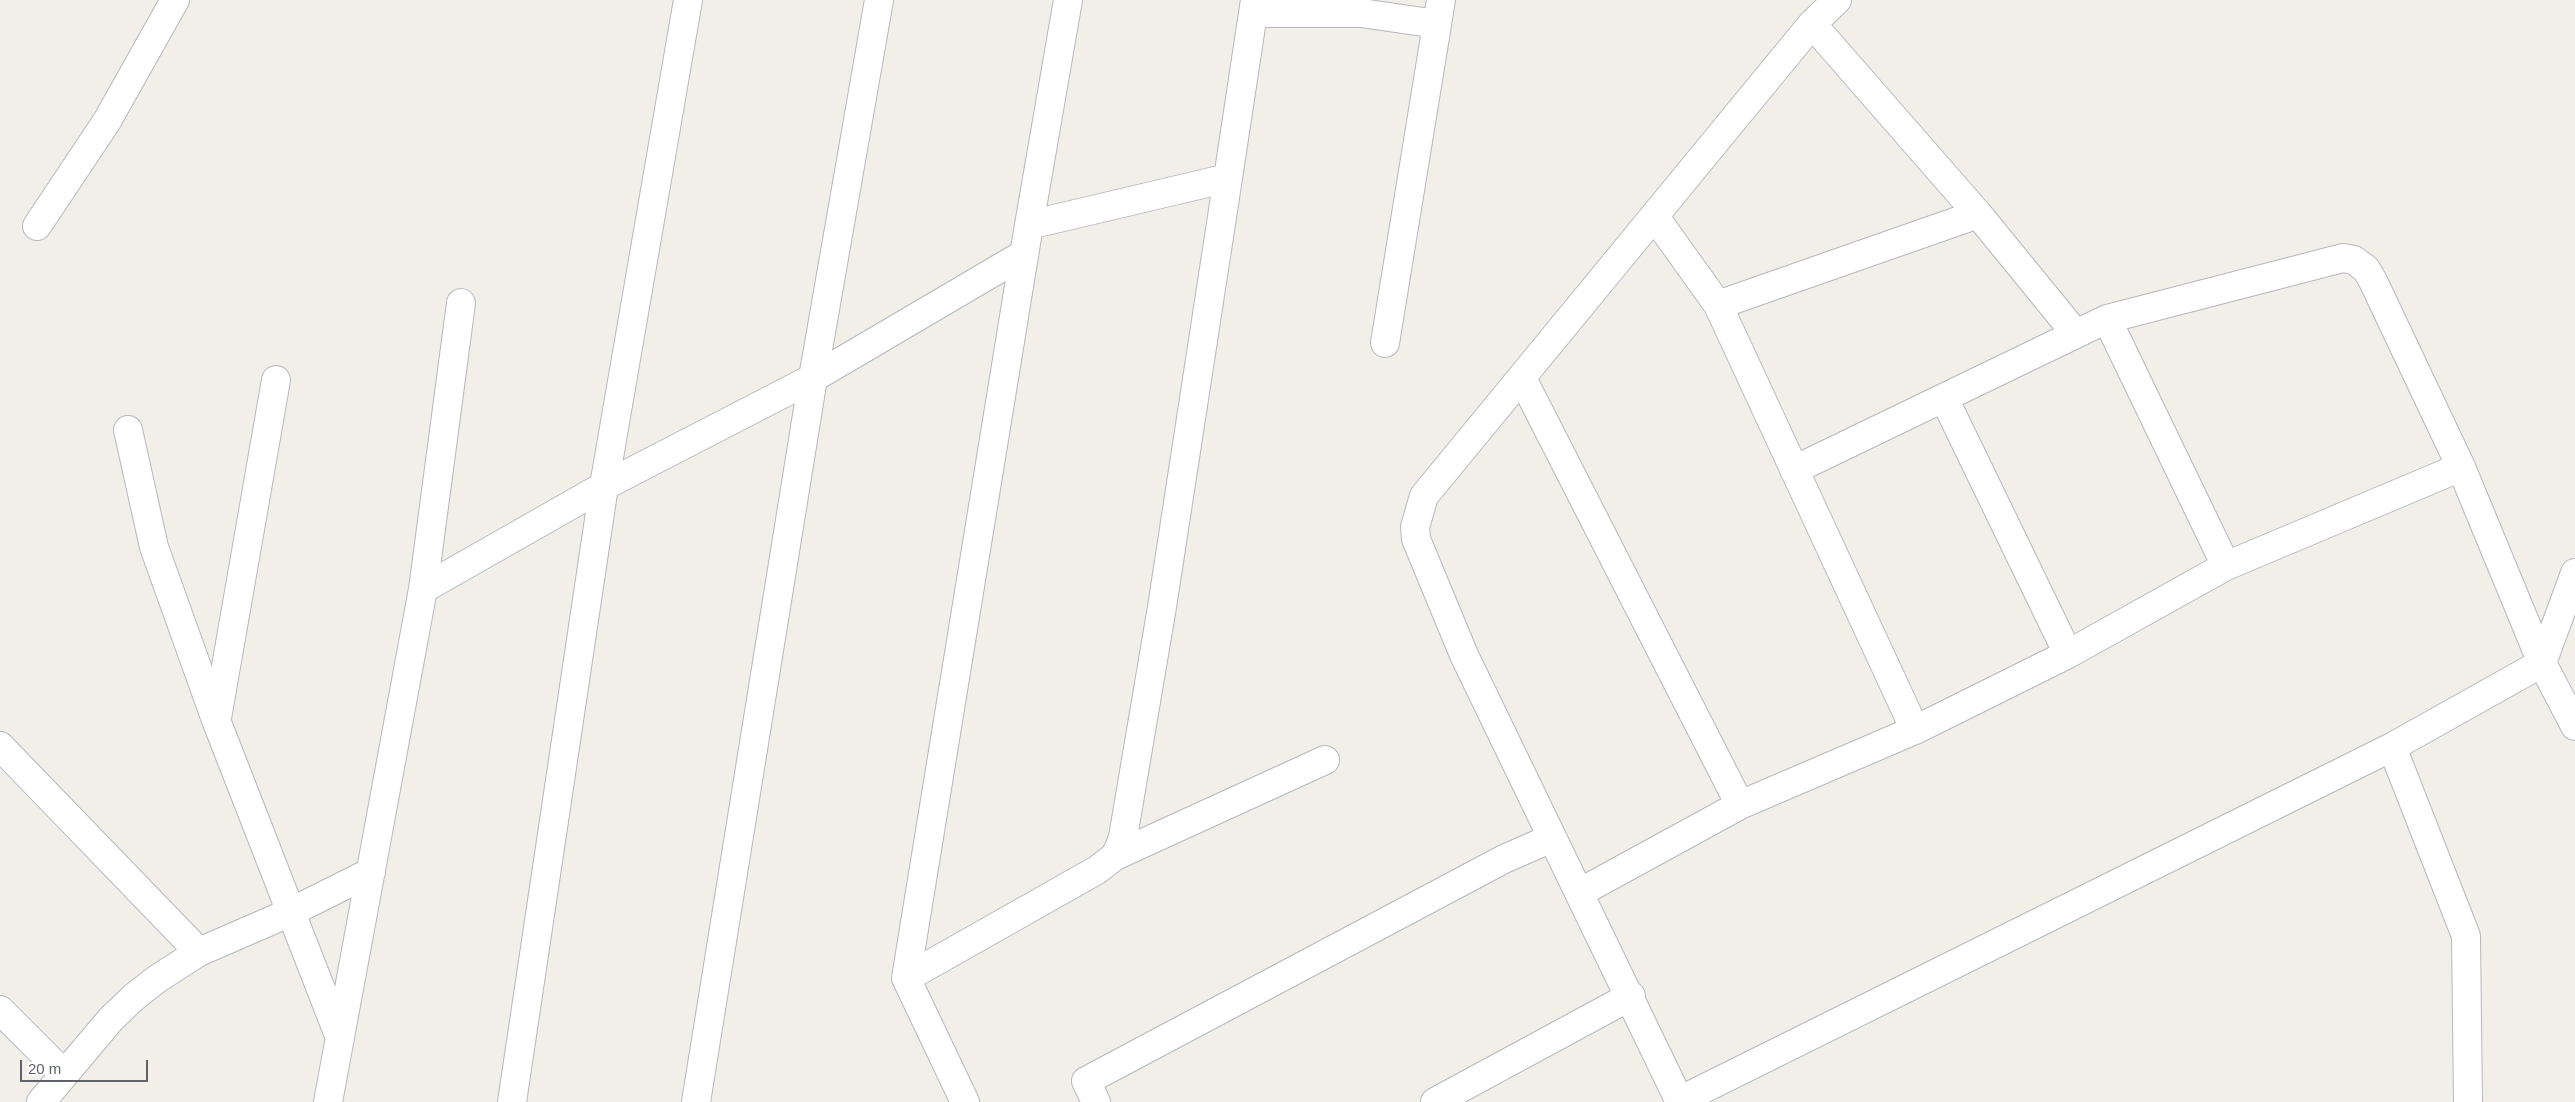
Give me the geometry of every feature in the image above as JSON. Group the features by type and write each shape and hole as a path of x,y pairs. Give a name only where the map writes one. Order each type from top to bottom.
{"street":[{"path":"37,226 107,121 175,0"},
{"path":"512,1102 604,486 688,0"},
{"path":"696,1102 813,378 879,0"},
{"path":"965,1102 906,978 1024,254 1068,0"},
{"path":"1837,0 1812,24 1424,496 1415,527 1416,539 1464,655 1680,1102 2392,747 2542,663 2575,573"},
{"path":"1115,856 1123,837 1162,607 1254,7 1362,13 1439,12 1385,342"},
{"path":"1812,24 1978,214 2076,334"},
{"path":"1029,225 1228,178"},
{"path":"1718,305 1978,214"},
{"path":"1655,217 1718,305 1915,730"},
{"path":"423,589 604,486 813,378 1024,254"},
{"path":"1794,470 2107,319 2343,258 2354,260 2366,269 2373,281 2461,467 2542,663 2575,726"},
{"path":"328,1102 423,589 461,303"},
{"path":"2107,319 2226,566"},
{"path":"1522,378 1740,805"},
{"path":"216,720 276,380"},
{"path":"1944,398 2068,654"},
{"path":"128,430 154,547 216,720 340,1038"},
{"path":"1579,893 1740,805 1915,730 2068,654 2226,566 2461,467"},
{"path":"0,746 199,952"},
{"path":"2392,747 2466,936 2468,1102"},
{"path":"906,978 1097,870 1115,856 1325,760"},
{"path":"1096,1102 1086,1082 1504,859 1552,838"},
{"path":"41,1102 111,1019 134,997 199,952 291,912 370,872"},
{"path":"1435,1102 1630,996"},
{"path":"0,1010 64,1074"}]}
